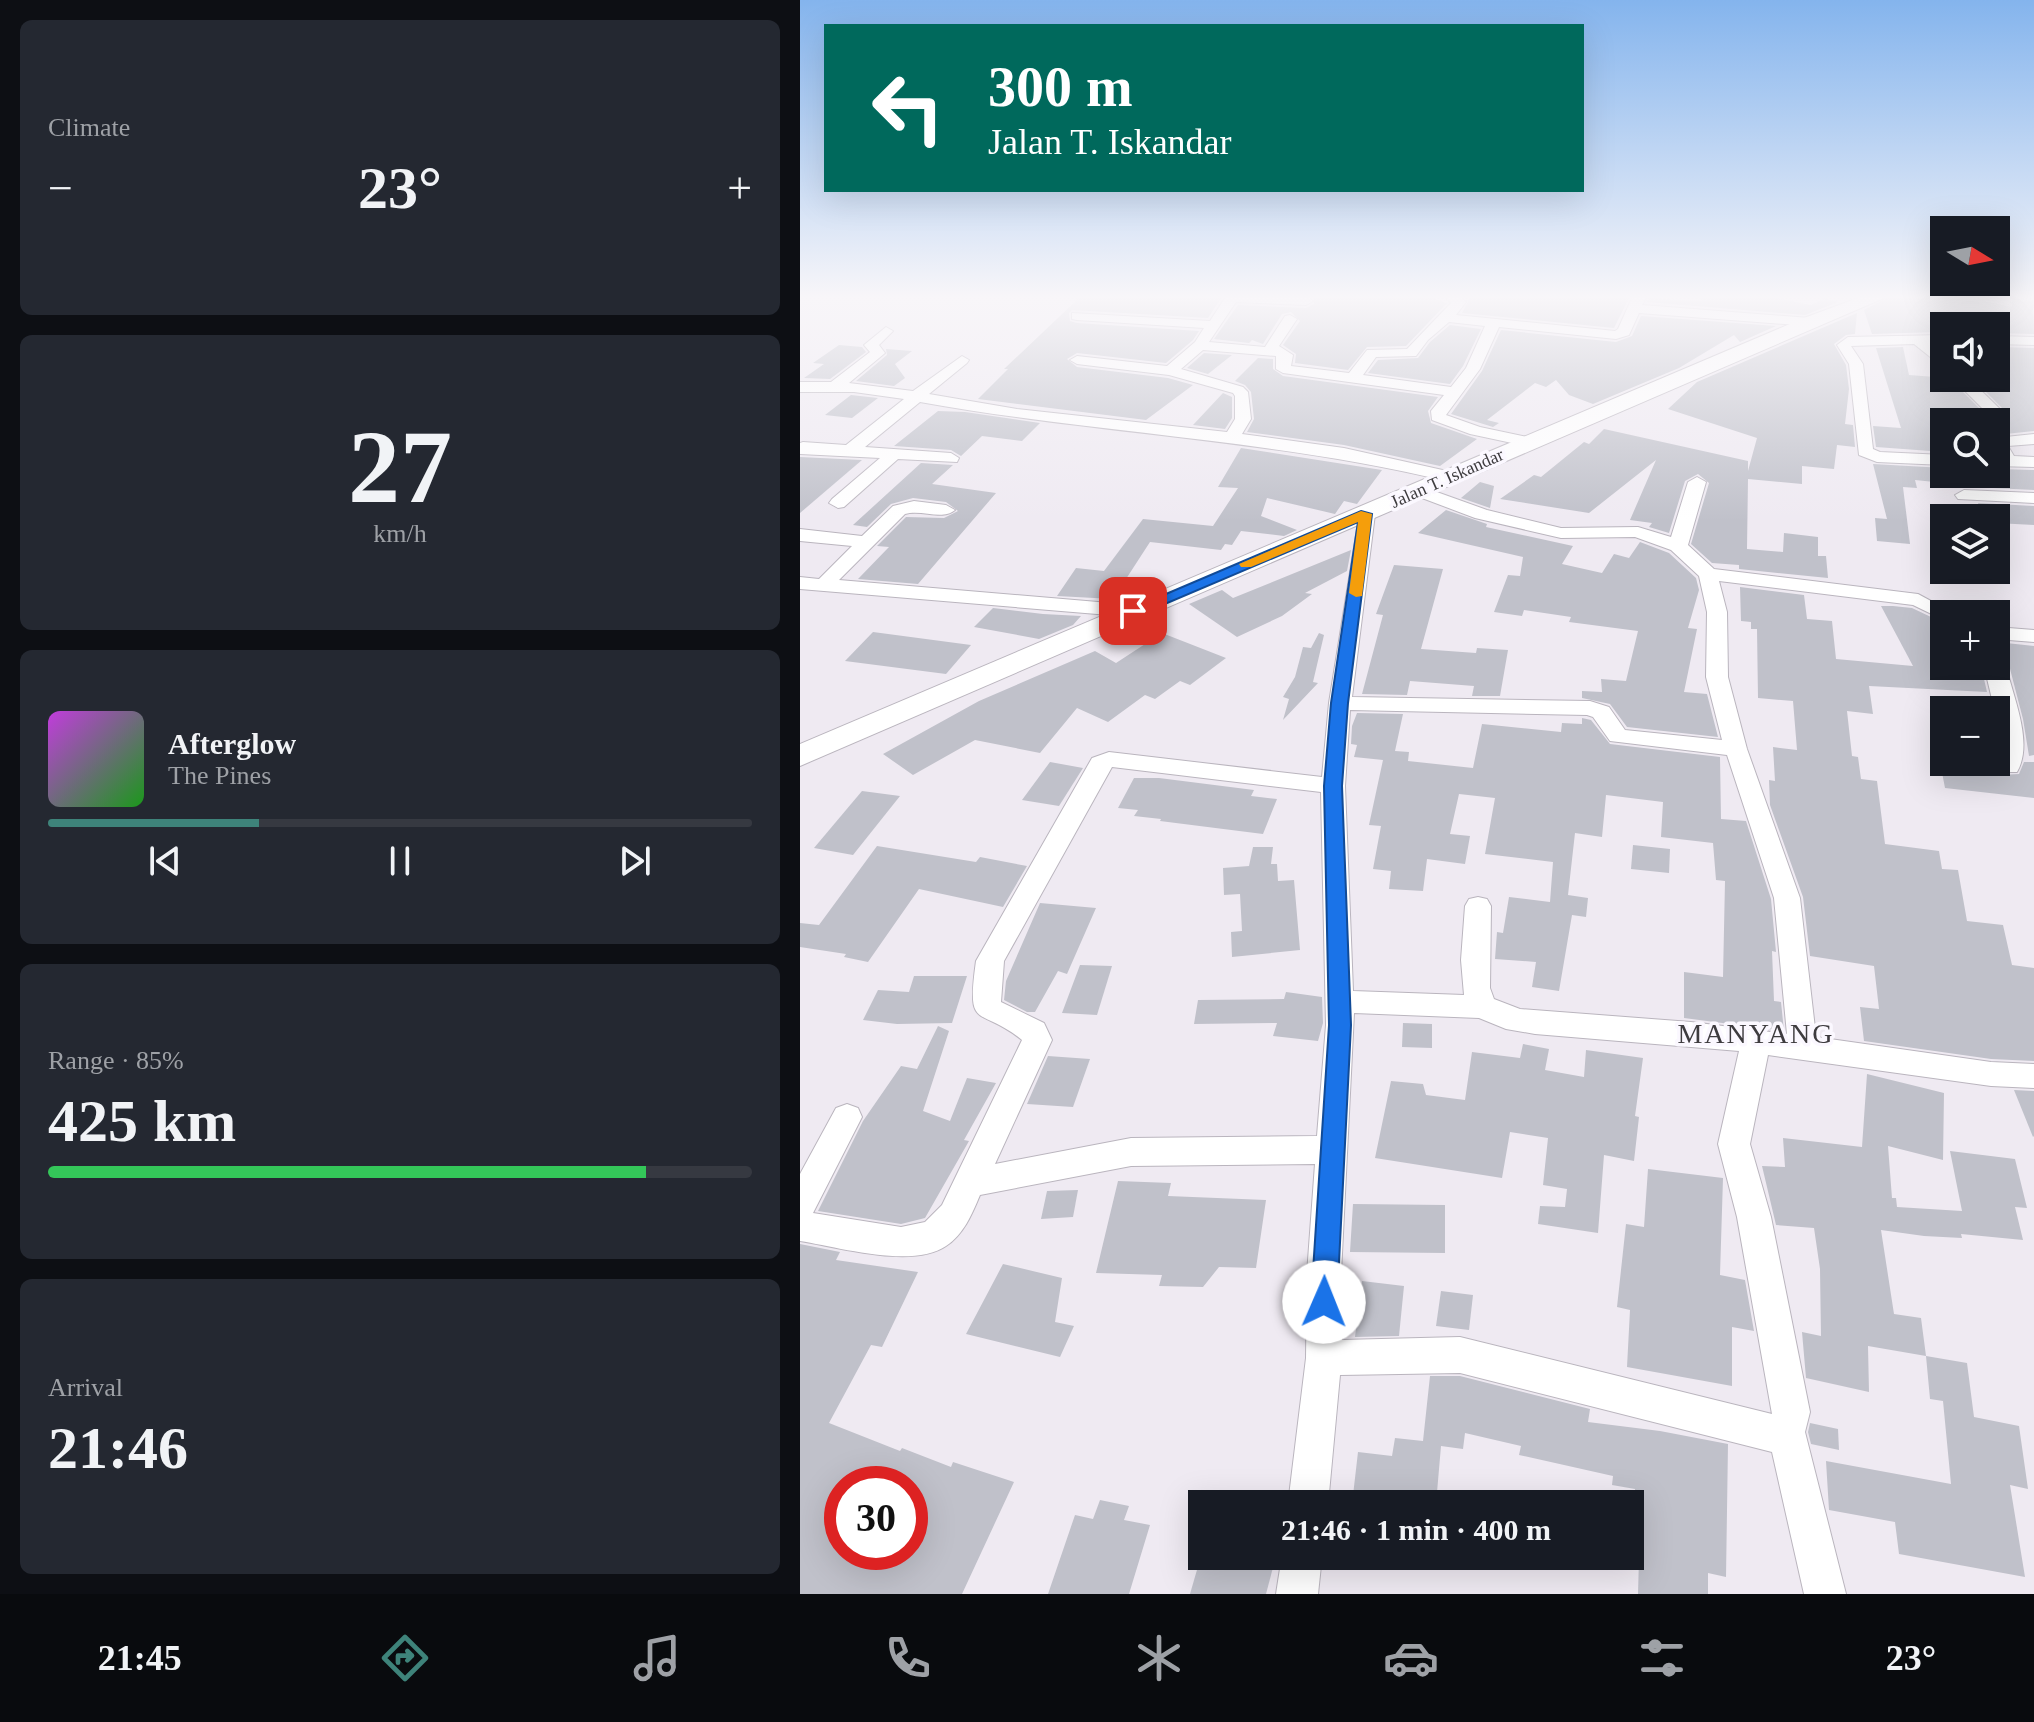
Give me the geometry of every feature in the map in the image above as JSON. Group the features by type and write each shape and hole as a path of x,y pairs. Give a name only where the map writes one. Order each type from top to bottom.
{"street":[{"path":"833,388 853,372"},
{"path":"849,451 947,372"},
{"path":"1175,372 1238,390 1243,395 1243,419 1231,439"},
{"path":"1307,372 1455,392"},
{"path":"1353,379 1358,372"},
{"path":"1470,372 1439,411 1441,420 1531,442"},
{"name":"Jalan T. Iskandar","path":"800,756 1693,372"},
{"path":"1857,372 1865,451 1877,457 1930,459"},
{"path":"800,387 917,398 1016,414 1339,452 1398,462 1450,477"},
{"path":"1974,392 1991,408"},
{"path":"2010,441 2034,439"},
{"path":"800,449 951,458"},
{"path":"838,503 893,455"},
{"path":"2010,462 2034,462"},
{"path":"1678,546 1697,482"},
{"path":"1420,491 1481,514 1561,533 1627,530 1678,546 1708,574 1717,612 1717,677 1736,749 1787,898 1803,1048"},
{"path":"1964,495 2034,498"},
{"path":"824,585 899,510 914,506 946,510"},
{"path":"1310,1490 1324,1358 1324,1274 1339,1001 1333,786 1340,703 1366,514"},
{"path":"800,535 865,542"},
{"path":"1708,574 1918,600 1930,606"},
{"path":"800,583 1133,611"},
{"path":"2010,634 2034,636"},
{"path":"1999,680 2019,753"},
{"path":"1340,703 1590,708 1601,712 1618,736 1736,749"},
{"path":"800,1226 901,1242 934,1236 954,1216 1037,1040 1034,1031 989,1009 985,998 990,961 1100,763 1109,759 1333,786"},
{"path":"1478,906 1474,992 1484,1007"},
{"path":"1339,1001 1484,1007 1534,1023 1684,1031 1991,1074 2034,1076"},
{"path":"1756,1041 1734,1144 1754,1217 1791,1412 1791,1421 1786,1430 1825,1594"},
{"path":"800,1206 847,1117"},
{"path":"969,1183 1131,1152 1331,1150"},
{"path":"1324,1358 1460,1355 1768,1434 1786,1430"},
{"path":"1297,1594 1300,1570"}],"building":[{"path":"812,372 839,372 830,379 804,378"},
{"path":"866,372 901,372 905,378 894,386 856,381"},
{"path":"1005,372 1122,372 1168,378 1193,385 1146,420 978,399"},
{"path":"1244,372 1278,372 1283,376 1438,397 1428,411 1431,423 1477,439 1440,466 1344,445 1247,432 1254,419 1251,392 1235,381"},
{"path":"1368,372 1458,372 1450,384"},
{"path":"1481,372 1669,372 1593,404 1569,395 1556,380 1546,387 1535,383 1487,420 1499,423 1493,427 1451,414"},
{"path":"1719,372 1847,372 1849,389 1845,424 1853,425 1855,447 1837,445 1834,469 1802,466 1802,484 1748,479 1747,549 1783,552 1784,533 1818,537 1818,556 1826,556 1828,578 1739,569 1739,565 1712,563 1691,544 1709,483 1698,474 1685,481 1669,533 1649,527 1652,523 1630,520 1656,460 1589,513 1500,499 1534,475 1541,477 1584,442 1589,444 1604,429 1748,461 1748,471 1757,438 1668,409 1697,382"},
{"path":"1884,372 1930,377 1930,392 1963,392 1979,408 1930,408 1930,451 1876,447 1873,426 1901,428"},
{"path":"2010,372 2034,372 2034,431 2010,434 2010,408 2002,408 1986,392 2010,392"},
{"path":"1223,393 1232,397 1232,418 1225,429 1193,425"},
{"path":"851,395 878,398 852,418 825,415"},
{"path":"938,411 1040,423 1022,441 982,436 961,456 951,450 894,446"},
{"path":"1241,448 1382,470 1357,504 1344,501 1335,514 1267,498 1261,516 1297,530 1284,536 1241,531 1232,545 1225,544 1221,550 1150,542 1113,599 1057,596 1076,568 1104,571 1143,519 1213,526 1238,488 1218,487"},
{"path":"800,457 862,460 800,513"},
{"path":"921,463 953,465 932,484 996,493 918,584 858,579 889,547 877,546 906,517 944,518 958,511 946,502 913,498 891,504 867,527 853,525"},
{"path":"1873,464 1930,467 1930,482 1915,480 1917,488 1903,487 1910,544 1877,541 1875,518 1887,519"},
{"path":"2010,469 2034,470 2034,490 1993,488 2010,488"},
{"path":"1480,482 1494,486 1490,508 1461,498"},
{"path":"2010,505 2034,506 2034,525 2010,524"},
{"path":"1446,510 1487,524 1486,527 1573,546 1562,564 1602,573 1614,554 1629,558 1640,542 1669,553 1696,578 1699,590 1688,628 1697,629 1684,692 1707,694 1718,737 1627,727 1610,704 1582,698 1582,691 1602,692 1601,679 1626,681 1638,631 1569,622 1571,617 1524,610 1522,616 1494,612 1508,575 1520,576 1523,557 1418,533"},
{"path":"1351,550 1347,571 1305,593 1312,594 1282,616 1237,637 1189,604 1222,590 1233,598"},
{"path":"1394,565 1443,569 1421,649 1476,653 1477,648 1508,650 1500,696 1472,696 1474,686 1410,681 1407,695 1362,694 1383,615 1376,614"},
{"path":"1740,587 1804,595 1807,619 1832,621 1836,659 1913,666 1881,606 1912,608 1930,617 1930,680 1984,680 1987,692 1869,686 1873,714 1847,711 1852,756 1858,757 1861,779 1877,781 1885,844 1939,851 1942,869 1958,870 1967,921 2003,925 2012,965 2034,968 2034,1061 1991,1059 1864,1041 1860,1007 1879,1009 1874,966 1810,956 1803,897 1770,805 1769,780 1775,781 1773,747 1797,750 1793,701 1758,698 1757,629 1751,629 1751,622 1741,621"},
{"path":"993,608 1081,616 1073,625 1039,639 974,627"},
{"path":"873,632 971,645 946,674 845,661"},
{"path":"1162,633 1226,658 1190,685 1180,681 1155,699 1145,695 1108,722 1077,708 1040,753 975,740 913,775 883,754 979,701 1095,651 1116,663"},
{"path":"1319,633 1324,635 1313,682 1318,683 1283,720 1289,699 1283,697 1295,677 1303,647 1311,648"},
{"path":"2010,643 2034,646 2034,755 2029,756 2010,669"},
{"path":"1357,713 1403,714 1395,751 1409,752 1408,761 1473,768 1482,724 1561,732 1562,723 1582,724 1582,718 1591,720 1610,744 1720,757 1721,819 1746,821 1771,899 1776,952 1772,951 1774,1001 1781,1002 1784,1031 1684,1018 1684,972 1723,977 1725,881 1716,880 1713,843 1661,837 1663,802 1606,795 1602,837 1575,833 1568,895 1588,898 1586,917 1572,915 1559,991 1532,987 1536,962 1495,959 1497,932 1503,933 1509,897 1550,902 1553,862 1485,854 1495,798 1459,794 1450,834 1470,836 1465,864 1427,859 1423,891 1389,889 1391,871 1373,869 1381,826 1369,825 1383,760 1354,757 1357,745 1351,744 1352,726"},
{"path":"1050,762 1083,768 1059,806 1022,800"},
{"path":"2024,762 2034,762 2034,798 1945,788 1943,776 2010,776 2019,774"},
{"path":"1134,778 1159,778 1254,790 1251,796 1277,799 1263,834 1160,821 1134,816 1138,810 1118,808"},
{"path":"862,791 900,796 853,855 814,848"},
{"path":"1633,845 1670,849 1669,873 1631,869"},
{"path":"877,846 976,862 980,857 1027,866 1003,907 919,889 868,962 844,957 846,954 800,947 800,923 819,925"},
{"path":"1253,847 1273,847 1271,864 1277,864 1278,881 1294,880 1300,950 1232,957 1231,932 1242,931 1240,894 1224,895 1223,868 1249,866"},
{"path":"1040,903 1096,908 1067,974 1058,971 1035,1012 1027,1012 1004,1000 1006,981"},
{"path":"1080,965 1112,966 1097,1015 1062,1013"},
{"path":"914,976 967,976 952,1023 897,1024 863,1020 878,990 909,992"},
{"path":"1286,992 1322,997 1323,1023 1318,1041 1273,1036 1277,1023 1194,1024 1198,1000 1284,999"},
{"path":"1403,1023 1432,1024 1432,1048 1402,1047"},
{"path":"938,1026 949,1031 923,1111 950,1121 967,1078 996,1083 964,1140 969,1141 925,1218 901,1224 818,1211 863,1121 901,1066 917,1069"},
{"path":"1523,1044 1549,1049 1545,1070 1584,1077 1586,1050 1643,1058 1635,1116 1639,1117 1634,1161 1604,1155 1598,1233 1538,1224 1540,1206 1565,1207 1567,1189 1543,1185 1548,1138 1510,1132 1502,1178 1375,1158 1391,1081 1423,1084 1426,1095 1465,1100 1472,1052 1520,1058"},
{"path":"1048,1056 1090,1059 1073,1107 1027,1104"},
{"path":"1867,1074 1944,1093 1943,1160 1888,1146 1892,1198 1896,1198 1897,1207 1962,1211 1950,1151 2015,1159 2027,1208 2015,1207 2023,1240 1961,1234 1962,1238 1924,1236 1881,1230 1894,1314 1921,1318 1926,1356 1868,1346 1869,1392 1806,1378 1802,1332 1821,1336 1820,1269 1814,1228 1776,1225 1762,1166 1785,1167 1783,1138 1862,1147"},
{"path":"2014,1090 2034,1091 2033,1137"},
{"path":"1648,1169 1723,1178 1720,1275 1745,1280 1754,1331 1732,1327 1732,1386 1627,1367 1630,1310 1617,1307 1626,1224 1644,1227"},
{"path":"1118,1181 1171,1183 1168,1196 1266,1200 1256,1268 1219,1267 1203,1287 1159,1286 1162,1275 1096,1273"},
{"path":"1078,1190 1073,1217 1041,1219 1047,1191"},
{"path":"1353,1204 1445,1205 1445,1253 1350,1252"},
{"path":"800,1244 840,1252 836,1260 918,1272 882,1347 871,1345 829,1423 900,1451 902,1448 951,1467 953,1462 1014,1482 962,1594 800,1594"},
{"path":"1003,1264 1062,1278 1055,1322 1074,1326 1060,1357 966,1334"},
{"path":"1362,1281 1404,1286 1399,1336 1355,1337"},
{"path":"1441,1291 1473,1295 1469,1330 1436,1326"},
{"path":"1926,1356 1967,1363 1974,1417 2019,1426 2028,1489 2010,1485 2025,1577 1899,1554 1895,1522 1829,1510 1826,1461 1951,1484 1943,1401 1930,1399"},
{"path":"1430,1376 1460,1376 1590,1409 1588,1422 1728,1444 1726,1577 1708,1573 1708,1594 1638,1594 1639,1570 1644,1570 1644,1490 1612,1485 1613,1476 1519,1455 1521,1446 1465,1433 1463,1449 1441,1446 1437,1490 1354,1490 1358,1452 1392,1456 1395,1438 1423,1441"},
{"path":"1810,1423 1838,1429 1839,1450 1811,1444 1808,1432"},
{"path":"1100,1500 1129,1506 1124,1520 1150,1525 1129,1594 1048,1594 1075,1515 1093,1519"},
{"path":"1197,1570 1272,1570 1266,1594 1190,1594"}],"slow traffic":[{"path":"1246,564 1366,514 1356,593"}],"district":[{"name":"MANYANG","path":"1756,1033"}],"route":[{"path":"1133,611 1366,514 1340,703 1333,786 1340,1025 1324,1302"}]}
